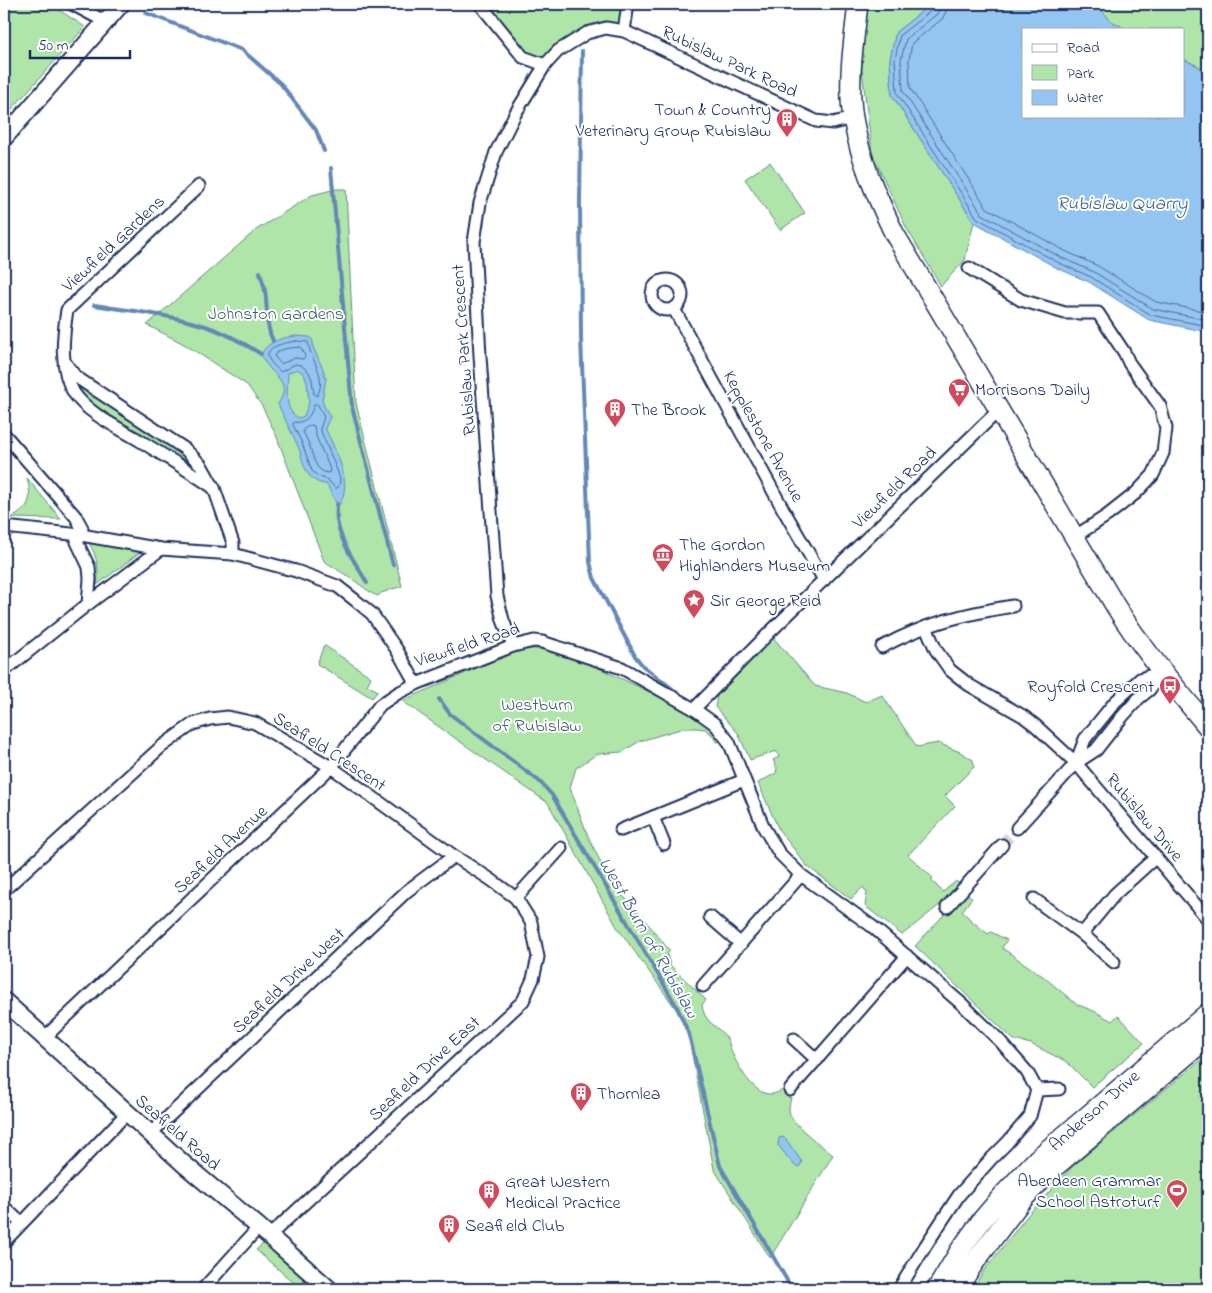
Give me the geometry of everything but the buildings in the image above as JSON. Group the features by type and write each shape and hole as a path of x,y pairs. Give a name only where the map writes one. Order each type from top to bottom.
{"main road":[{"path":"858,4 852,63 853,118 862,157 876,196 894,233 1120,614 1162,672 1208,727"},
{"name":"Anderson Drive","path":"937,1289 961,1249 982,1220 1037,1159 1208,1013"},
{"name":"Anderson Drive","path":"957,1289 974,1262 1021,1201 1050,1171 1208,1037"}],"street":[{"path":"72,4 106,22"},
{"path":"4,138 121,4"},
{"path":"480,4 524,57 545,65"},
{"path":"624,31 628,4"},
{"name":"Rubislaw Park Road","path":"545,65 558,51 587,33 606,28 624,31 816,121 833,123 853,118"},
{"name":"Rubislaw Park Crescent","path":"513,646 503,620 497,596 474,242 480,203 496,152 515,114 545,65"},
{"name":"Viewfield Gardens","path":"199,186 67,310 63,335 67,378 74,393 87,409 185,468 214,488"},
{"path":"969,268 1021,300 1065,313 1098,313 1124,352 1129,363 1160,406 1166,428 1163,453 1153,476 1136,493 1108,515 1074,536"},
{"name":"Kepplestone Avenue","path":"674,309 778,500 824,580"},
{"path":"65,363 76,377 185,449 201,465 214,488 233,543 233,554"},
{"name":"Viewfield Road","path":"4,527 81,535 161,549 233,554 296,570 336,586 372,614 397,650 416,684 513,646 534,641 622,668 694,709 771,631 999,410"},
{"path":"4,434 76,517 82,528 77,542 89,567 88,604"},
{"path":"4,670 161,549"},
{"path":"882,647 903,635 956,617 1013,606"},
{"name":"Rubislaw Drive","path":"926,627 936,650 950,670 969,685 1023,716 1076,763 1206,917"},
{"path":"1017,828 1076,763 1085,739 1115,702 1140,679 1162,672"},
{"name":"Seafield Avenue","path":"44,1038 331,767 380,705 416,684"},
{"path":"694,709 715,724 729,742 764,828 779,853 801,876 856,914 963,1005 1000,1041 1027,1072 1037,1090 1030,1116 959,1195 899,1289"},
{"name":"Seafield Crescent","path":"4,890 161,747 193,724 210,718 228,717 255,723 331,767 454,856 516,898"},
{"path":"621,830 744,780"},
{"path":"653,817 664,844"},
{"path":"947,907 1002,845"},
{"path":"516,898 561,848"},
{"name":"Seafield Drive West","path":"150,1134 407,891 454,856"},
{"path":"1082,934 1115,894 1156,858"},
{"path":"703,986 801,876"},
{"name":"Seafield Drive East","path":"203,1289 264,1232 523,1001 534,979 538,957 531,922 516,898"},
{"path":"1034,899 1082,934 1114,962"},
{"path":"710,917 741,944"},
{"path":"790,1090 907,956"},
{"name":"Seafield Road","path":"4,1001 184,1165 329,1289"},
{"path":"794,1039 816,1060"},
{"path":"1037,1090 1059,1088"},
{"path":"4,1242 127,1114"},
{"path":"4,1207 21,1223"}],"green space":[{"path":"4,4 50,4 85,27 4,118"},
{"path":"480,4 628,4 624,31 606,28 545,65 523,57"},
{"path":"866,4 931,4 896,32 890,59 892,95 974,222 965,260 941,286 906,227 872,153 862,70"},
{"path":"1096,4 1208,4 1208,89 1200,67 1184,59 1184,28 1124,28 1111,21"},
{"path":"770,162 805,213 780,230 745,179"},
{"name":"Johnston Gardens","path":"336,189 346,189 356,403 402,586 381,593 378,596 324,561 276,435 262,406 247,385 184,344 147,325 256,230 312,195"},
{"path":"67,378 185,449 214,488 87,409"},
{"path":"27,478 61,519 11,518 23,510 28,502"},
{"path":"85,537 148,546 97,585 98,572 96,560 92,548"},
{"path":"771,635 815,686 847,693 866,702 882,695 917,747 938,743 960,752 973,760 974,767 945,796 955,806 908,855 933,878 931,880 943,892 956,881 962,887 902,935 865,906 867,893 863,887 851,899 807,866 779,830 758,783 776,773 777,768 773,760 779,757 776,751 750,760 738,733 715,707 718,690"},
{"path":"324,645 371,677 367,685 378,691 372,698 317,664"},
{"name":"Westburn of Rubislaw","path":"520,649 552,649 584,661 694,713 726,739 717,742 705,729 684,728 640,741 622,752 597,754 576,768 570,788 588,836 611,884 635,908 670,951 667,954 670,965 706,1000 702,1005 705,1016 726,1037 732,1053 747,1079 757,1089 768,1094 783,1090 791,1098 789,1110 793,1119 809,1136 833,1155 770,1258 714,1169 690,1044 678,1012 617,927 548,803 402,701"},
{"path":"965,892 972,898 962,911 988,934 991,932 1007,940 1002,948 1044,977 1076,1004 1112,1021 1118,1015 1144,1043 1092,1087 1067,1062 1031,1044 1014,1040 915,946"},
{"path":"1208,1054 1208,1289 973,1289 983,1272 1027,1216 1074,1165"},
{"path":"4,1207 21,1223 4,1242"},
{"path":"266,1241 323,1289 301,1289 256,1250"}],"water":[{"name":"Rubislaw Quarry","path":"931,4 1096,4 1111,21 1124,28 1022,28 1022,118 1184,118 1184,59 1200,67 1208,89 1208,332 1149,320 1089,282 1057,268 974,222 892,95 890,59 896,32"},
{"path":"296,336 310,337 313,341 313,347 326,379 322,400 330,417 325,428 338,456 344,477 345,487 339,505 326,484 314,480 303,464 299,448 278,404 282,396 282,383 264,361 261,354 272,343","holes":["297,369 304,374 307,382 309,402 304,416 299,418 294,415 288,405 288,373"]},
{"path":"779,1138 785,1138 802,1162 800,1166 796,1167 778,1145"}],"waterway":[{"path":"146,13 242,50 281,84 316,130 324,151"},
{"path":"582,51 581,339 590,562 594,578 635,656 643,666 674,690"},
{"path":"331,168 352,407 393,565"},
{"path":"260,272 265,291 270,335 273,341"},
{"path":"94,305 189,321 225,334 261,354"},
{"path":"337,504 337,518 341,536 367,583"},
{"name":"West Burn of Rubislaw","path":"439,699 450,714 539,781 552,795 676,1005 689,1034 720,1166 791,1289"}],"tunnel":[{"path":"1002,845 1017,828"}],"place":[{"name":"Town & Country Veterinary Group Rubislaw","path":"787,138"},
{"name":"Morrisons Daily","path":"959,408"},
{"name":"The Brook","path":"615,428"},
{"name":"The Gordon Highlanders Museum","path":"663,573"},
{"name":"Sir George Reid","path":"694,619"},
{"name":"Royfold Crescent","path":"1170,705"},
{"name":"Thornlea","path":"581,1112"},
{"name":"Aberdeen Grammar School Astroturf","path":"1177,1209"},
{"name":"Great Western Medical Practice","path":"489,1210"},
{"name":"Seafield Club","path":"449,1244"}]}
